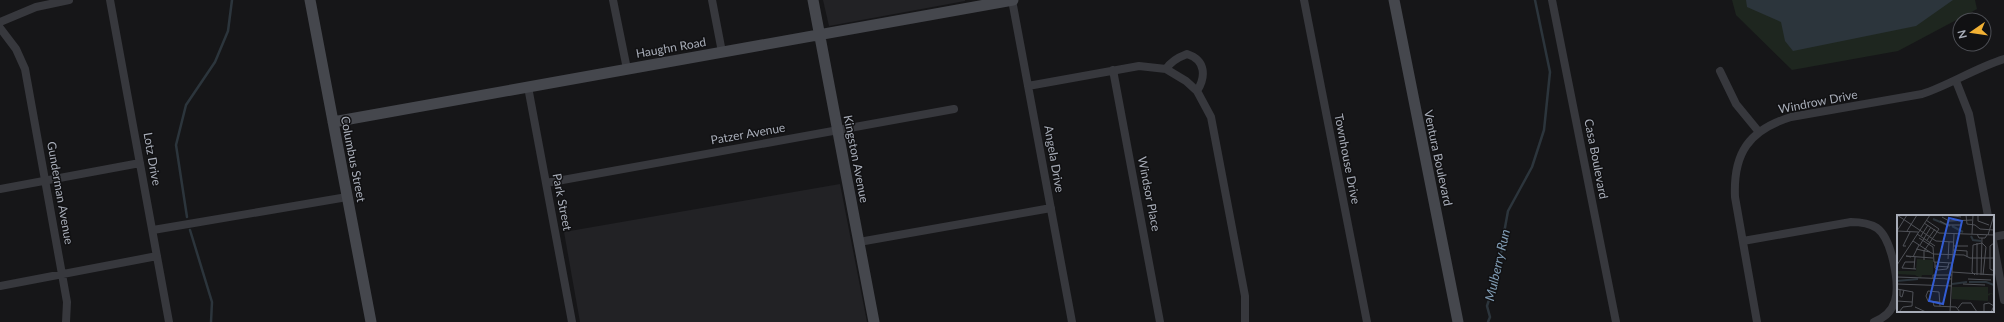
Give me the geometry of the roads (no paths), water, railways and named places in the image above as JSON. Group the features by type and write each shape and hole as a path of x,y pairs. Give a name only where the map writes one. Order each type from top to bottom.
{"street":[{"path":"0,22 36,7 70,0"},
{"name":"Lotz Drive","path":"110,0 169,322"},
{"name":"Columbus Street","path":"310,0 371,322"},
{"path":"612,0 627,69"},
{"path":"712,0 722,52"},
{"name":"Kingston Avenue","path":"813,0 874,322"},
{"name":"Haughn Road","path":"333,122 1013,0"},
{"name":"Angela Drive","path":"1013,0 1072,322"},
{"name":"Townhouse Drive","path":"1304,0 1367,322"},
{"name":"Ventura Boulevard","path":"1394,0 1458,322"},
{"name":"Casa Boulevard","path":"1552,0 1616,322"},
{"name":"Gunderman Avenue","path":"0,28 16,49 25,69 63,274 67,302 66,322"},
{"path":"1166,69 1181,56 1187,54 1197,58 1203,68 1201,85 1197,91"},
{"name":"Windrow Drive","path":"1758,322 1735,197 1734,181 1736,167 1743,150 1759,132 1779,121 1791,117 1922,94 2004,59"},
{"path":"1028,86 1113,70 1144,66 1166,69 1186,81 1197,91 1205,103 1214,131 1245,296 1245,322"},
{"name":"Windsor Place","path":"1113,70 1160,322"},
{"path":"1720,71 1736,104 1759,132"},
{"path":"1956,80 1970,114 1988,215"},
{"name":"Park Street","path":"528,87 572,322"},
{"name":"Patzer Avenue","path":"546,183 954,109"},
{"path":"0,189 140,163"},
{"path":"152,230 347,196"},
{"path":"859,242 1051,208"},
{"path":"1743,241 1859,222 1869,224 1883,234 1891,250 1896,284 1895,302 1885,316 1874,322"},
{"path":"1994,238 2004,235"},
{"path":"1994,246 2004,300"},
{"path":"0,286 157,256"}],"waterway":[{"path":"187,217 176,145 186,105 215,62 228,31 232,0"},
{"name":"Mulberry Run","path":"1488,322 1490,317 1487,306 1498,272 1497,262 1505,243 1504,233 1508,211 1532,167 1544,130 1550,72 1535,0"},
{"path":"190,230 212,302 211,322"}]}
